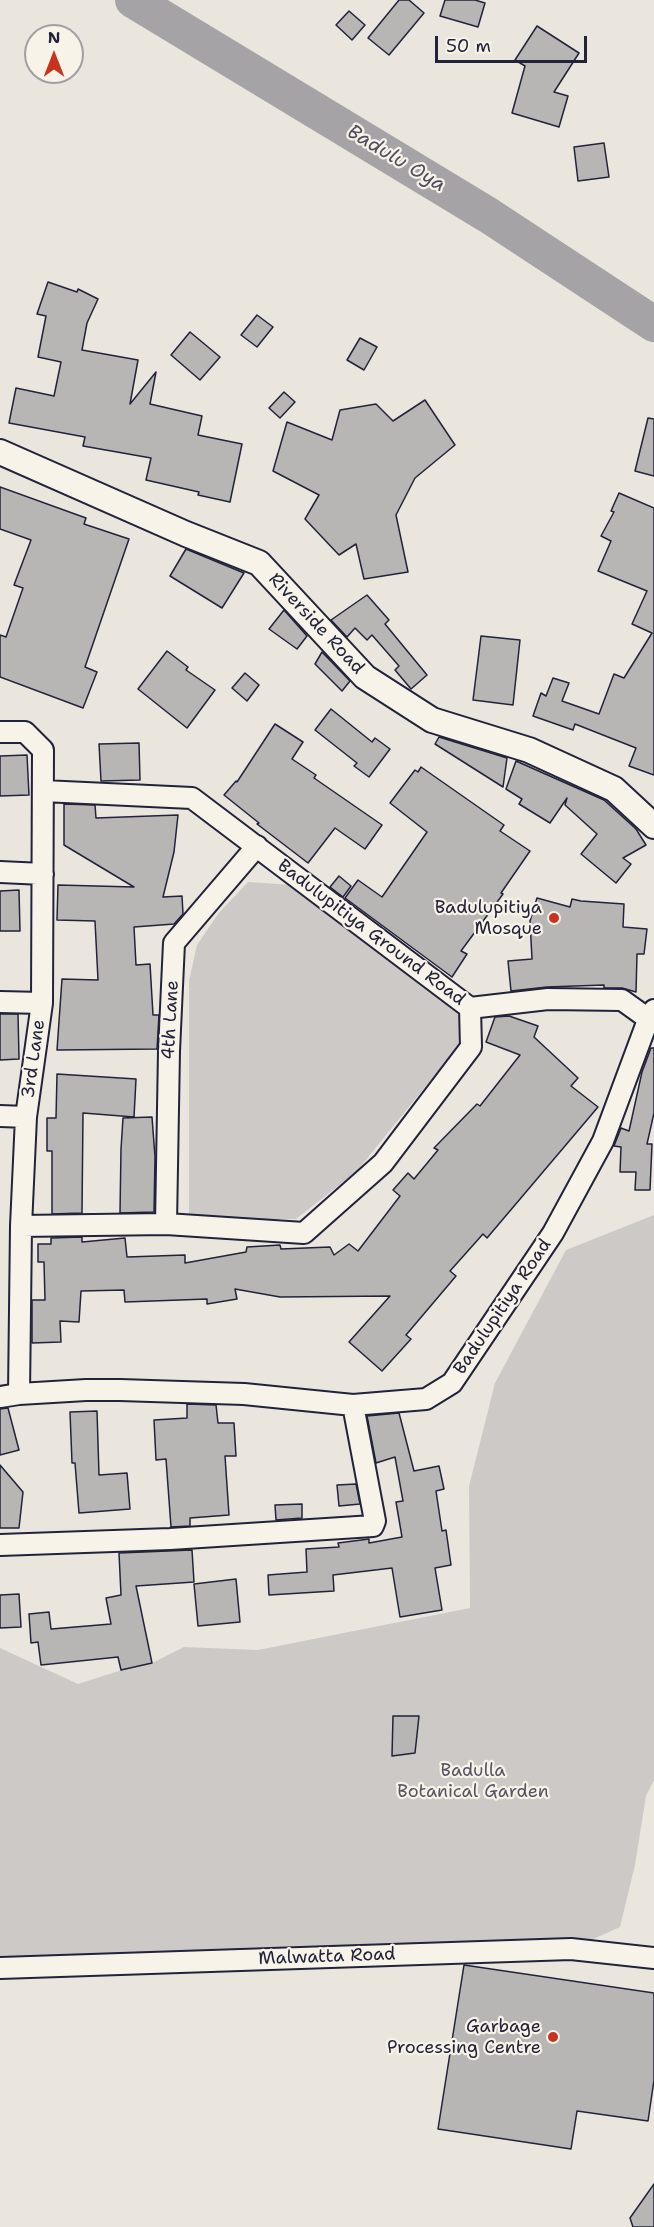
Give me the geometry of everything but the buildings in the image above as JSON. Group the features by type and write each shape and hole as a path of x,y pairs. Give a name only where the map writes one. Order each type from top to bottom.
{"street":[{"name":"Riverside Road","path":"0,452 186,534 259,562 365,677 432,720 530,750 614,789 654,826"},
{"name":"3rd Lane","path":"0,732 25,732 44,750 42,1003 26,1117 9,1396"},
{"name":"Badulupitiya Ground Road","path":"21,1226 166,1224 304,1233 382,1164 471,1047 470,1008 192,798 43,791"},
{"name":"4th Lane","path":"166,1224 169,1051 174,943 257,846"},
{"path":"0,872 43,874"},
{"path":"470,1008 548,999 622,1000 652,1018"},
{"path":"0,1002 42,1003"},
{"name":"Badulupitiya Road","path":"9,1396 120,1390 244,1394 353,1405 426,1399 452,1383 553,1233 603,1141 652,1018"},
{"path":"0,1116 26,1117"},
{"path":"0,1545 170,1539 373,1526 375,1521 353,1405"},
{"name":"Malwatta Road","path":"0,1968 571,1949 654,1958"}],"green space":[{"path":"248,882 293,885 461,1016 459,1045 357,1171 296,1219 189,1217 189,981 197,945 218,914"},
{"name":"Badulla Botanical Garden","path":"654,1215 654,1780 646,1796 635,1865 620,1927 571,1949 0,1968 0,1648 78,1684 152,1663 184,1647 258,1650 470,1608 469,1486 495,1383 566,1250"}],"waterway":[{"name":"Badulu Oya","path":"133,0 488,215 654,324"}],"place":[{"name":"Badulupitiya Mosque","path":"554,918"},
{"name":"Garbage Processing Centre","path":"553,2037"}]}
